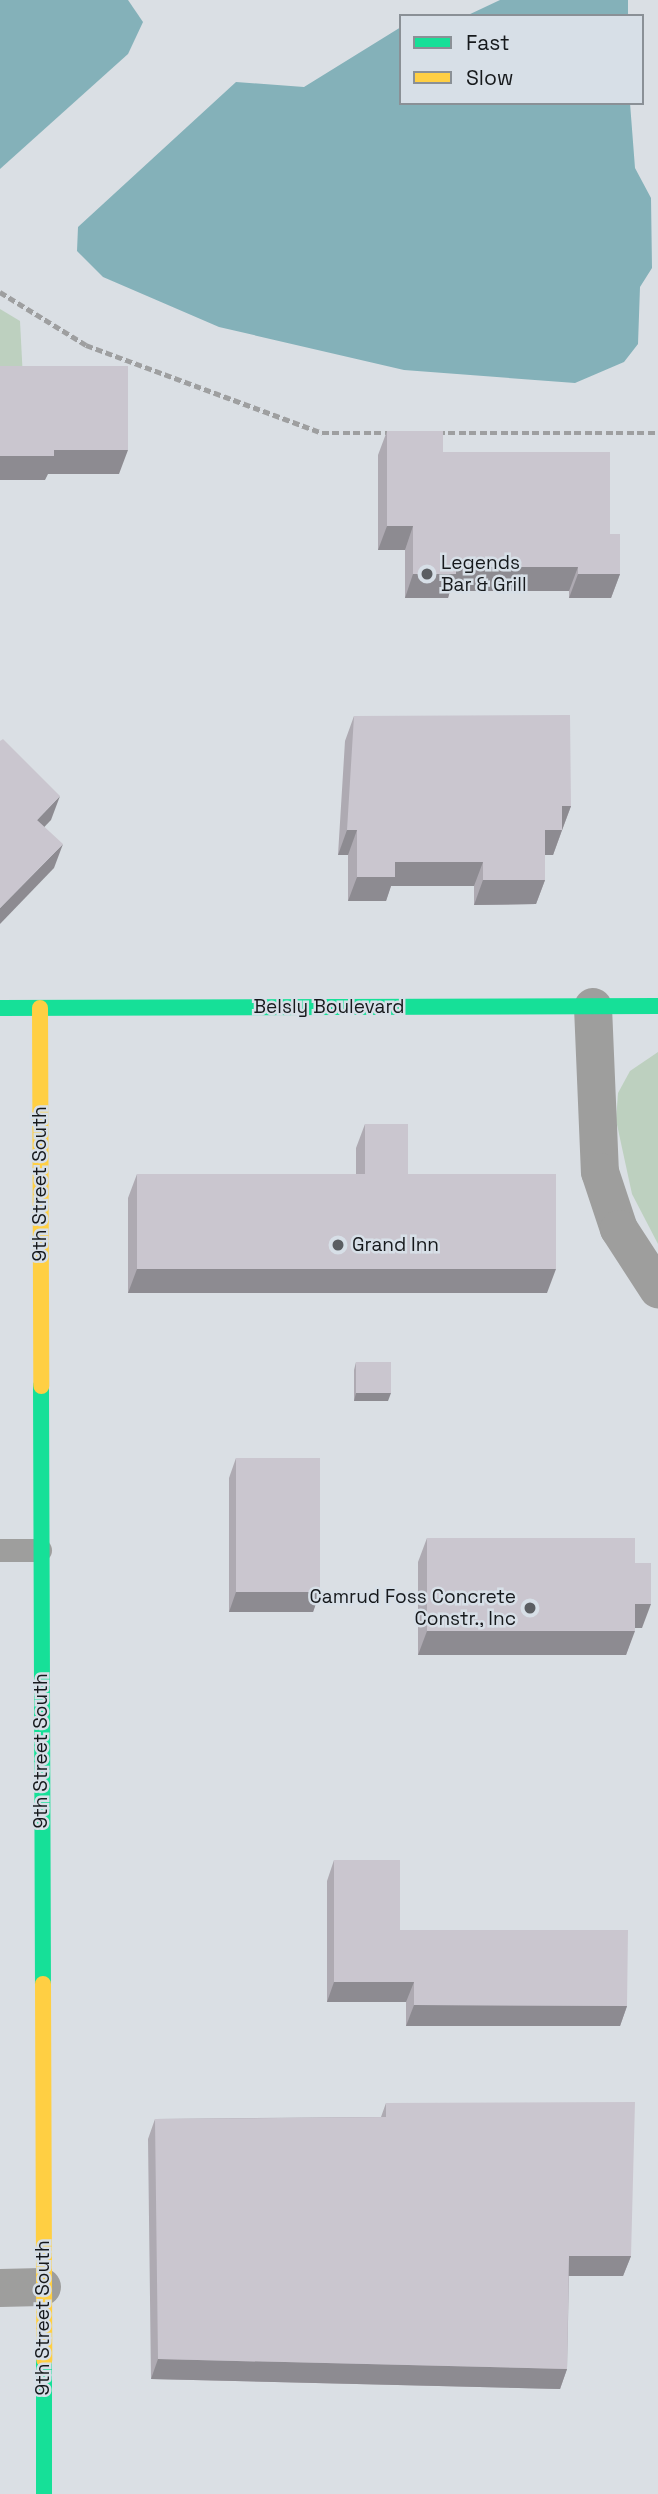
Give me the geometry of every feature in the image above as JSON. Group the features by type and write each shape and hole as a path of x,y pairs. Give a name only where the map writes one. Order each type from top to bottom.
{"street":[{"name":"Belsly Boulevard","path":"0,1007 658,1006"},
{"name":"9th Street South","path":"40,1007 44,2494"},
{"path":"593,1007 600,1172 620,1229 658,1289"},
{"path":"0,2288 43,2287"}],"lane":[{"path":"0,1550 40,1550"}],"path":[{"path":"0,292 86,345 322,433 406,433"},
{"path":"434,433 658,433"}],"green space":[{"path":"0,309 20,321 23,379 0,379"},
{"path":"658,1052 658,1244 632,1194 616,1120 618,1093 630,1071"}],"water":[{"path":"0,0 128,0 143,22 128,54 0,169"},
{"path":"500,0 628,0 628,14 470,14"},
{"path":"399,28 399,105 630,105 635,168 651,198 652,268 640,287 638,344 624,362 575,383 404,370 219,327 103,277 77,251 78,227 236,82 304,87"}],"building":[{"path":"0,366 128,366 128,450 54,450 54,456 0,456"},
{"path":"387,431 443,431 443,452 610,452 610,534 620,534 620,574 578,574 578,567 456,567 456,574 413,574 413,526 387,526"},
{"path":"570,715 571,806 562,806 562,830 545,830 545,880 483,880 483,862 395,862 395,877 357,877 357,830 347,830 354,716"},
{"path":"3,739 60,796 37,820 63,844 0,908 0,741"},
{"name":"Grand Inn","path":"365,1124 408,1124 408,1174 556,1174 556,1269 137,1269 137,1174 365,1174"},
{"path":"356,1362 391,1362 391,1393 356,1393"},
{"path":"236,1458 320,1458 320,1592 236,1592"},
{"name":"Camrud Foss Concrete Constr., Inc","path":"427,1538 635,1538 635,1563 651,1563 651,1604 635,1604 635,1631 427,1631"},
{"path":"334,1860 400,1860 400,1930 628,1930 627,2006 414,2005 414,1982 334,1982"},
{"path":"635,2102 631,2256 569,2256 567,2369 158,2359 155,2119 386,2117 386,2103"}],"traffic: fast":[{"path":"0,1008 658,1006"},
{"path":"41,1386 43,1984"},
{"path":"44,2360 44,2494"}],"traffic: slow":[{"path":"40,1008 41,1386"},
{"path":"43,1984 44,2360"}],"place":[{"name":"Legends Bar & Grill","path":"427,574"},
{"name":"Grand Inn","path":"338,1245"},
{"name":"Camrud Foss Concrete Constr., Inc","path":"530,1608"}]}
